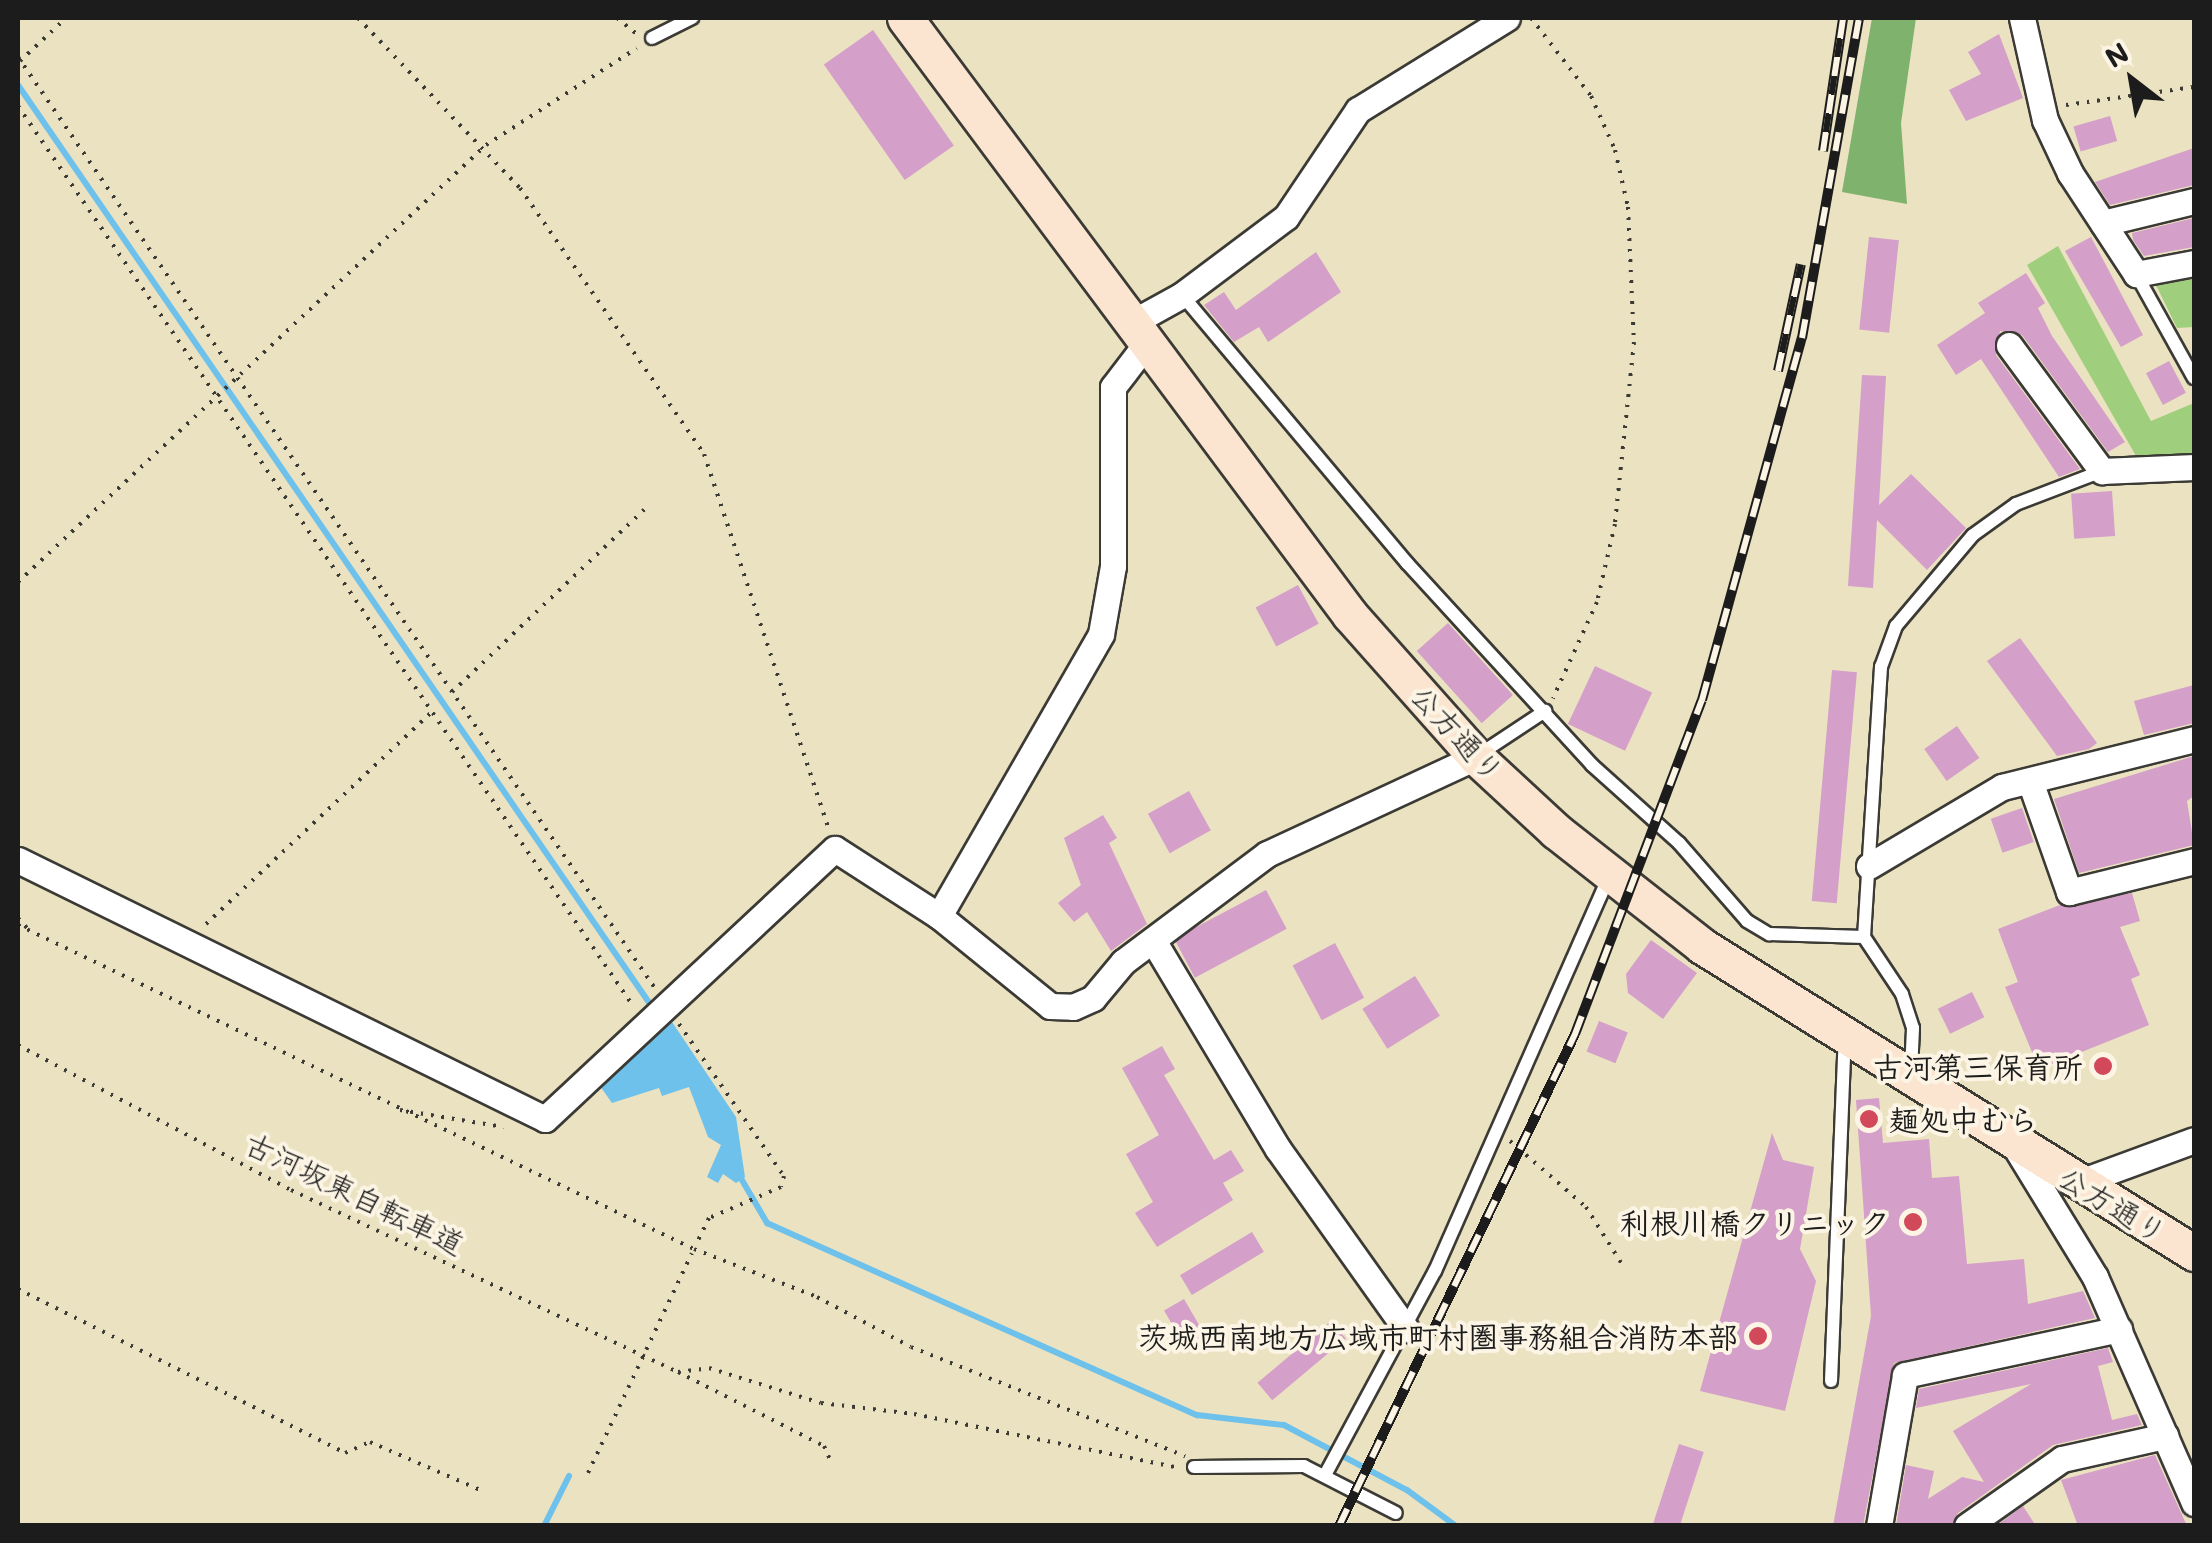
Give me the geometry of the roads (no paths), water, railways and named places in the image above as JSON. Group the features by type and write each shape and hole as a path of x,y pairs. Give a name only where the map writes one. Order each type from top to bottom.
{"street":[{"name":"公方通り","path":"905,18 1142,330 1350,615 1476,757 1610,874 1702,946 1910,1074 2016,1148 2080,1182 2194,1254"},
{"path":"939,916 1101,634 1114,566 1112,387 1142,330 1286,217 1358,110 1507,18"},
{"path":"2022,18 2042,108 2070,173 2136,274 2194,263"},
{"path":"2103,223 2194,201"},
{"path":"2009,345 2102,471 2194,467"},
{"path":"1869,866 2002,787 2194,739"},
{"path":"18,860 545,1119 835,849 939,916 1050,1006 1094,998 1123,962 1267,854 1476,757"},
{"path":"2030,781 2069,892 2194,861"},
{"path":"1154,942 1278,1149 1406,1329"},
{"path":"2080,1182 2194,1140"},
{"path":"2016,1148 2095,1277 2194,1503"},
{"path":"1879,1526 1906,1375 2118,1329"},
{"path":"1967,1526 2062,1458 2165,1436"}],"lane":[{"path":"652,38 692,18"},
{"path":"2136,274 2194,378"},
{"path":"1182,295 1395,549 1747,920 1768,934 1864,937"},
{"path":"1910,1074 1916,1054 1908,1011 1864,937 1880,666 1896,626 1973,535 2016,504 2102,471"},
{"path":"1476,757 1545,711"},
{"path":"1328,1471 1406,1329 1499,1133 1610,874"},
{"path":"1831,1380 1846,1035"},
{"path":"1194,1467 1288,1463 1328,1471 1396,1513"}],"water":[{"path":"672,1022 736,1117 745,1177 736,1183 723,1174 718,1183 707,1177 721,1145 708,1137 689,1087 662,1096 659,1088 612,1103 600,1086"}],"waterway":[{"path":"18,85 650,1004"},
{"path":"739,1175 767,1223 1197,1415 1284,1425 1407,1490 1456,1526"},
{"path":"544,1526 569,1476"}],"railway":[{"path":"1823,151 1843,18"},
{"path":"1339,1526 1575,1034 1702,700 1802,338 1859,18"},
{"path":"1778,371 1801,264"}],"place":[{"name":"古河第三保育所","path":"2103,1066"},
{"name":"麺処中むら","path":"1869,1119"},
{"name":"利根川橋クリニック","path":"1913,1222"},
{"name":"茨城西南地方広域市町村圏事務組合消防本部","path":"1758,1336"}]}
